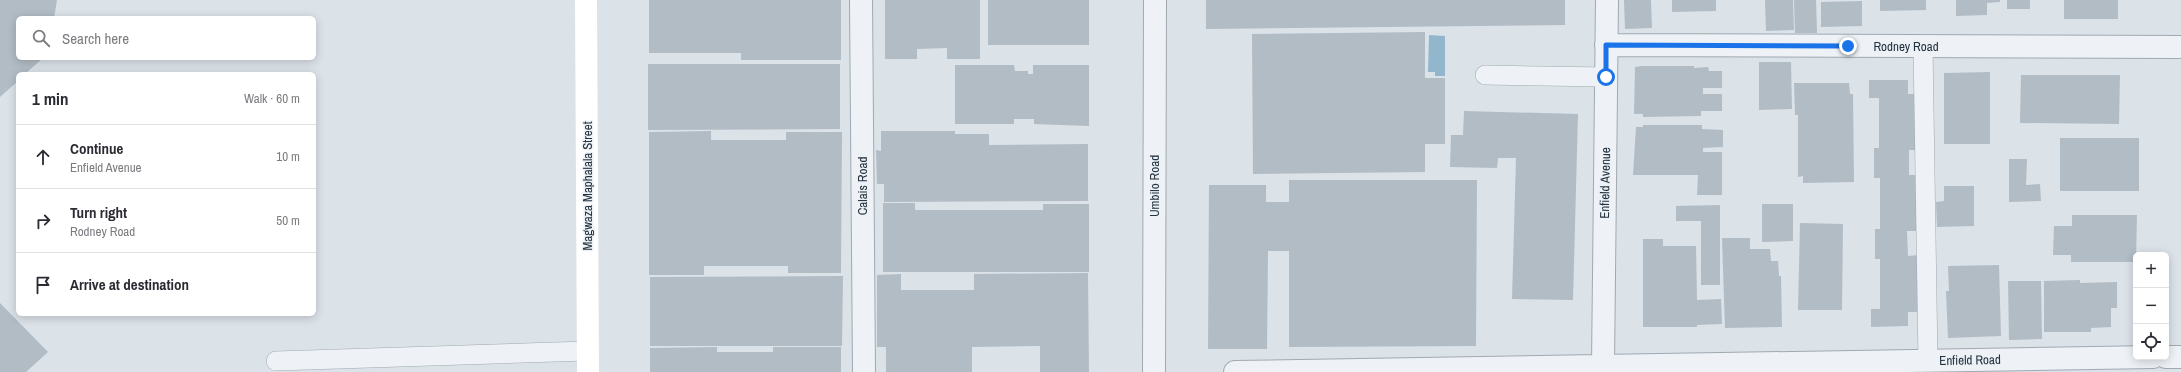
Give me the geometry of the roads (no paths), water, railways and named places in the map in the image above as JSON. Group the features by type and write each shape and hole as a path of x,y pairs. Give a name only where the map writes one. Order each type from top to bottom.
{"main road":[{"name":"Magwaza Maphalala Street","path":"586,0 587,362"}],"street":[{"name":"Calais Road","path":"861,0 864,372"},
{"name":"Umbilo Road","path":"1154,372 1155,0"},
{"name":"Enfield Avenue","path":"1603,366 1607,0"},
{"name":"Rodney Road","path":"1606,45 2181,47"},
{"path":"2169,357 2181,356"},
{"name":"Enfield Road","path":"1235,372 2133,357"}],"lane":[{"path":"1923,46 1928,361"},
{"path":"1485,75 1606,77"},
{"path":"276,361 587,362"}],"water":[{"path":"1429,35 1445,36 1445,76 1435,76 1435,72 1428,72"}]}
